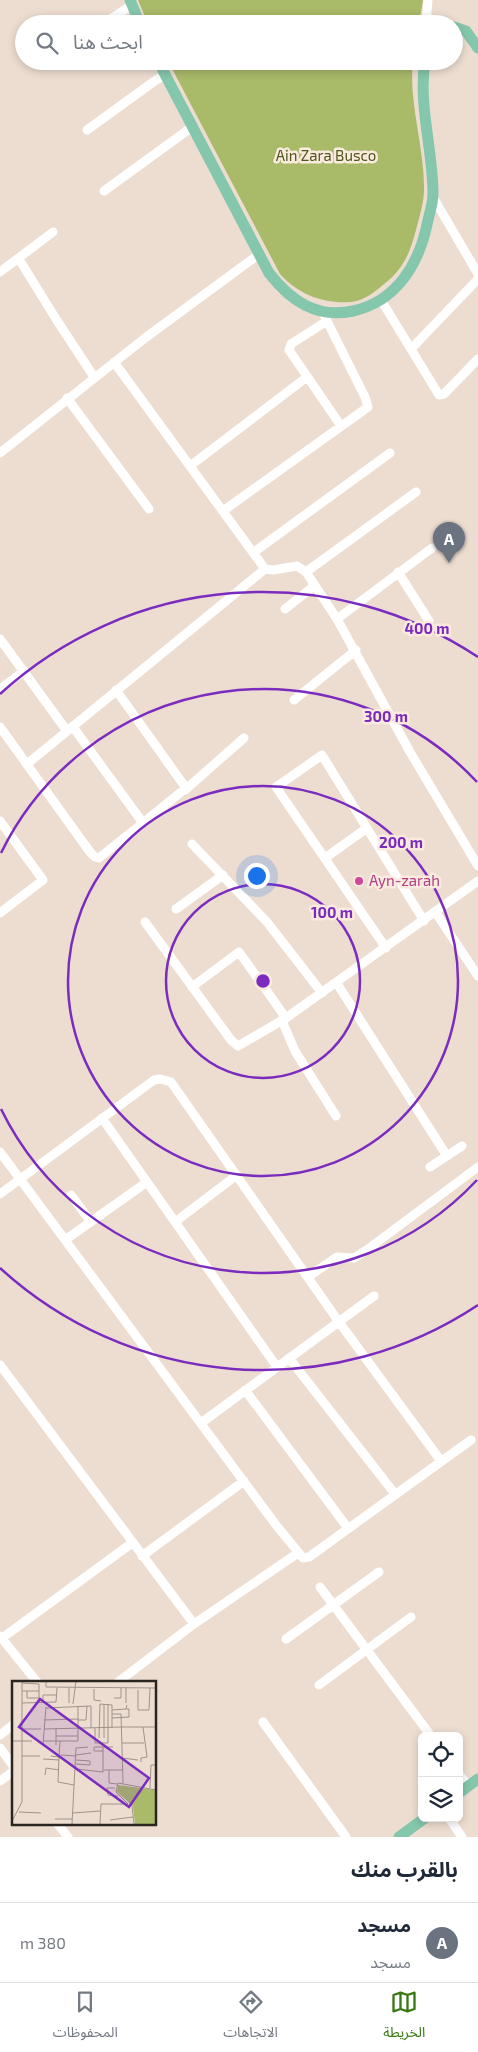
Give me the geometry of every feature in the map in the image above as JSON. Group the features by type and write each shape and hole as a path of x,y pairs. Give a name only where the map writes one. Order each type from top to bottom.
{"main road":[{"path":"131,3 136,15"},
{"path":"463,30 466,31 478,48"},
{"path":"162,70 269,273 289,296 325,316 365,308 381,300 399,286 415,262 424,236 433,197 423,91 424,70"},
{"path":"464,1789 478,1779"},
{"path":"399,1837 419,1822"}],"street":[{"path":"427,15 428,0"},
{"path":"115,15 131,3"},
{"path":"87,130 165,75"},
{"path":"104,191 192,128"},
{"path":"433,197 478,274"},
{"path":"0,272 53,232"},
{"path":"0,453 94,377 258,255"},
{"path":"19,258 94,377"},
{"path":"411,349 478,279"},
{"path":"381,300 439,394 442,395 478,359"},
{"path":"223,510 341,426 366,411 368,402 325,316 289,348 307,378 341,426"},
{"path":"114,362 265,569"},
{"path":"190,466 307,378"},
{"path":"67,398 149,509"},
{"path":"254,552 390,454"},
{"path":"306,572 416,492"},
{"path":"337,619 432,548"},
{"path":"27,764 265,569 273,570 296,566 306,572 356,650 390,718 478,866"},
{"path":"398,572 429,621"},
{"path":"285,609 314,586"},
{"path":"0,638 143,823"},
{"path":"294,700 356,650"},
{"path":"0,689 24,671"},
{"path":"116,690 183,782 185,790"},
{"path":"0,727 95,857 102,857 185,790 244,738"},
{"path":"386,948 276,787 322,755 424,921"},
{"path":"0,821 43,880 0,913"},
{"path":"325,858 367,828"},
{"path":"192,844 267,922 322,992"},
{"path":"176,909 223,875"},
{"path":"145,922 231,1040 238,1046 284,1019 436,913 478,881"},
{"path":"436,913 478,976"},
{"path":"192,987 239,952 284,1019 295,1051 336,1116"},
{"path":"336,982 447,1156"},
{"path":"0,1194 154,1080 166,1080 175,1087 339,1322 441,1461"},
{"path":"102,1118 277,1367"},
{"path":"430,1167 462,1146"},
{"path":"0,1154 303,1558 307,1558 347,1527 471,1440"},
{"path":"308,1277 338,1257 351,1259 363,1253 478,1167"},
{"path":"175,1222 237,1175"},
{"path":"65,1240 147,1182"},
{"path":"71,1195 91,1222"},
{"path":"201,1422 374,1296"},
{"path":"290,1358 395,1494"},
{"path":"0,1365 3,1375 194,1624"},
{"path":"245,1390 347,1527"},
{"path":"142,1556 244,1481"},
{"path":"36,1681 1,1637 132,1543"},
{"path":"119,1681 194,1624 298,1553"},
{"path":"286,1639 379,1572"},
{"path":"320,1587 428,1732"},
{"path":"319,1685 411,1617"},
{"path":"263,1722 346,1837"},
{"path":"0,1735 12,1726"},
{"path":"0,1748 12,1764"},
{"path":"0,1781 12,1772"},
{"path":"460,1777 464,1789"},
{"path":"451,1822 462,1837"},
{"path":"58,1824 68,1837"}],"green space":[{"path":"138,0 423,0 420,15 144,15"},
{"name":"Ain Zara Busco","path":"173,70 412,70 413,92 424,174 424,195 411,246 401,267 391,279 369,296 351,302 322,300 312,297 295,288 280,274"}],"place":[{"name":"مسجد","path":"449,563"},
{"name":"Ayn-zarah","path":"359,881"}]}
